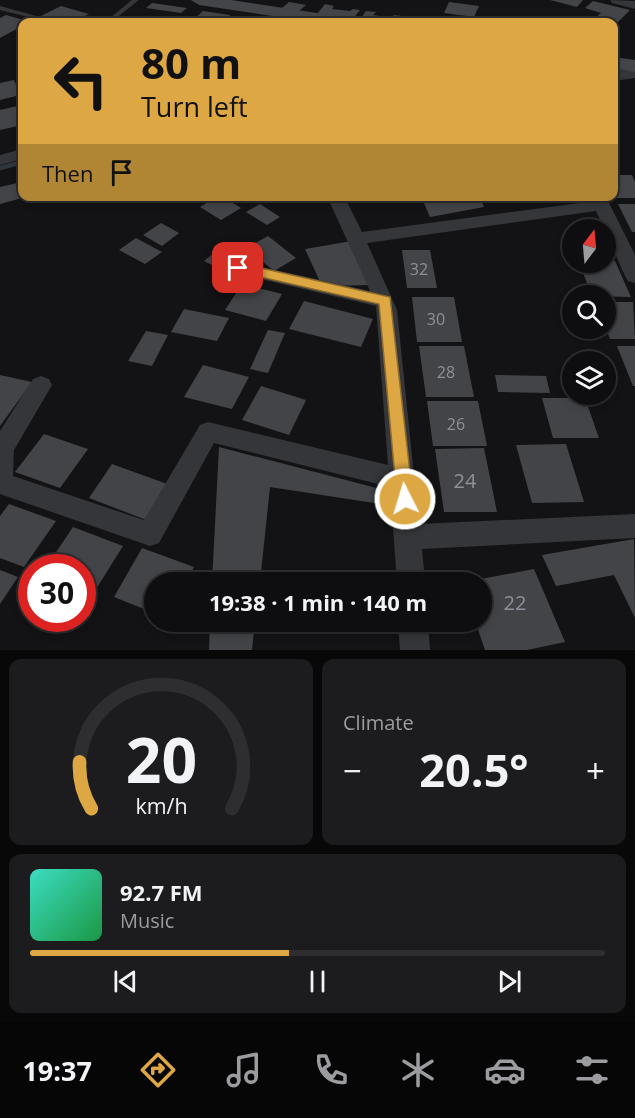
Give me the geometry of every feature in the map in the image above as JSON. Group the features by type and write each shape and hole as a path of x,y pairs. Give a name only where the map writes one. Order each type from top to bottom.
{"main road":[{"path":"199,0 316,18"}],"street":[{"path":"616,0 635,5"},
{"path":"0,160 18,155"},
{"path":"338,201 385,301 410,572"},
{"path":"357,239 601,201 635,276"},
{"path":"238,268 385,301"},
{"path":"41,385 2,449 0,483 150,534 208,432 403,479"},
{"path":"408,537 635,526"},
{"path":"414,632 415,650"}],"lane":[{"path":"113,18 136,0"},
{"path":"0,8 38,18"}],"building":[{"path":"550,0 583,0 577,7"},
{"path":"593,1 630,10 618,22 618,18 595,18 601,13 585,8"},
{"path":"289,2 306,5 299,11 282,8"},
{"path":"449,2 479,6 474,17 444,13"},
{"path":"152,3 187,8 181,13 146,8"},
{"path":"325,4 334,6 332,9 360,10 354,18 317,14"},
{"path":"61,6 89,14 80,18 39,17"},
{"path":"203,11 230,15 228,18 195,18"},
{"path":"366,11 376,12 373,15 392,18 361,18"},
{"path":"6,15 18,18 18,28 0,38 0,18"},
{"path":"14,80 18,96 0,100 0,83"},
{"path":"18,106 18,126 0,130 0,110"},
{"path":"618,175 632,175 635,182 635,198 618,198"},
{"path":"18,183 18,199 0,204 0,187"},
{"path":"210,201 230,201 241,208 221,220 200,207"},
{"path":"423,201 481,201 484,207 430,217"},
{"path":"260,204 280,217 267,225 246,212"},
{"path":"618,204 635,204 635,232 632,232"},
{"path":"161,223 179,233 162,246 143,235"},
{"path":"268,236 296,258 274,271 246,248"},
{"path":"136,238 162,252 145,264 119,250"},
{"path":"352,241 373,285 322,286 305,249"},
{"path":"221,247 241,256 224,271 204,261"},
{"path":"402,250 430,250 437,288 407,288"},
{"path":"616,263 631,297 616,297 616,285 588,285 583,273 616,273"},
{"path":"242,284 282,294 266,321 225,310"},
{"path":"412,297 454,297 462,342 417,342"},
{"path":"304,301 373,319 361,347 289,329"},
{"path":"616,302 633,302 635,339 616,339"},
{"path":"184,309 229,318 217,341 171,332"},
{"path":"268,330 285,333 268,373 250,369"},
{"path":"146,331 168,335 152,366 128,361"},
{"path":"419,346 464,346 474,397 426,397"},
{"path":"617,346 635,346 635,386 633,386"},
{"path":"203,365 249,377 232,409 184,397"},
{"path":"0,375 32,382 0,426"},
{"path":"495,375 546,376 550,393 498,392"},
{"path":"261,386 306,400 289,435 242,420"},
{"path":"542,398 562,398 562,405 587,405 599,438 553,438"},
{"path":"427,401 478,401 487,446 433,446"},
{"path":"44,434 88,449 60,488 15,472"},
{"path":"566,444 584,502 532,503 516,445"},
{"path":"219,447 388,491 387,505 270,487 261,572 213,572"},
{"path":"484,448 497,512 444,512 435,449"},
{"path":"112,464 170,485 149,521 89,498"},
{"path":"9,504 56,521 33,554 18,554 18,565 0,558 0,516"},
{"path":"73,527 123,546 96,589 96,554 55,554"},
{"path":"634,539 635,618 614,575 556,586 542,555"},
{"path":"142,548 194,567 191,572 144,572 144,609 114,597"},
{"path":"534,569 565,642 527,650 485,650 479,632 492,632 492,577"},
{"path":"0,570 18,577 0,604"},
{"path":"210,632 254,632 252,650 209,650"}],"waterway":[{"path":"618,71 635,70"},
{"path":"0,168 18,163"}],"route":[{"path":"238,268 385,301 405,499"}]}
